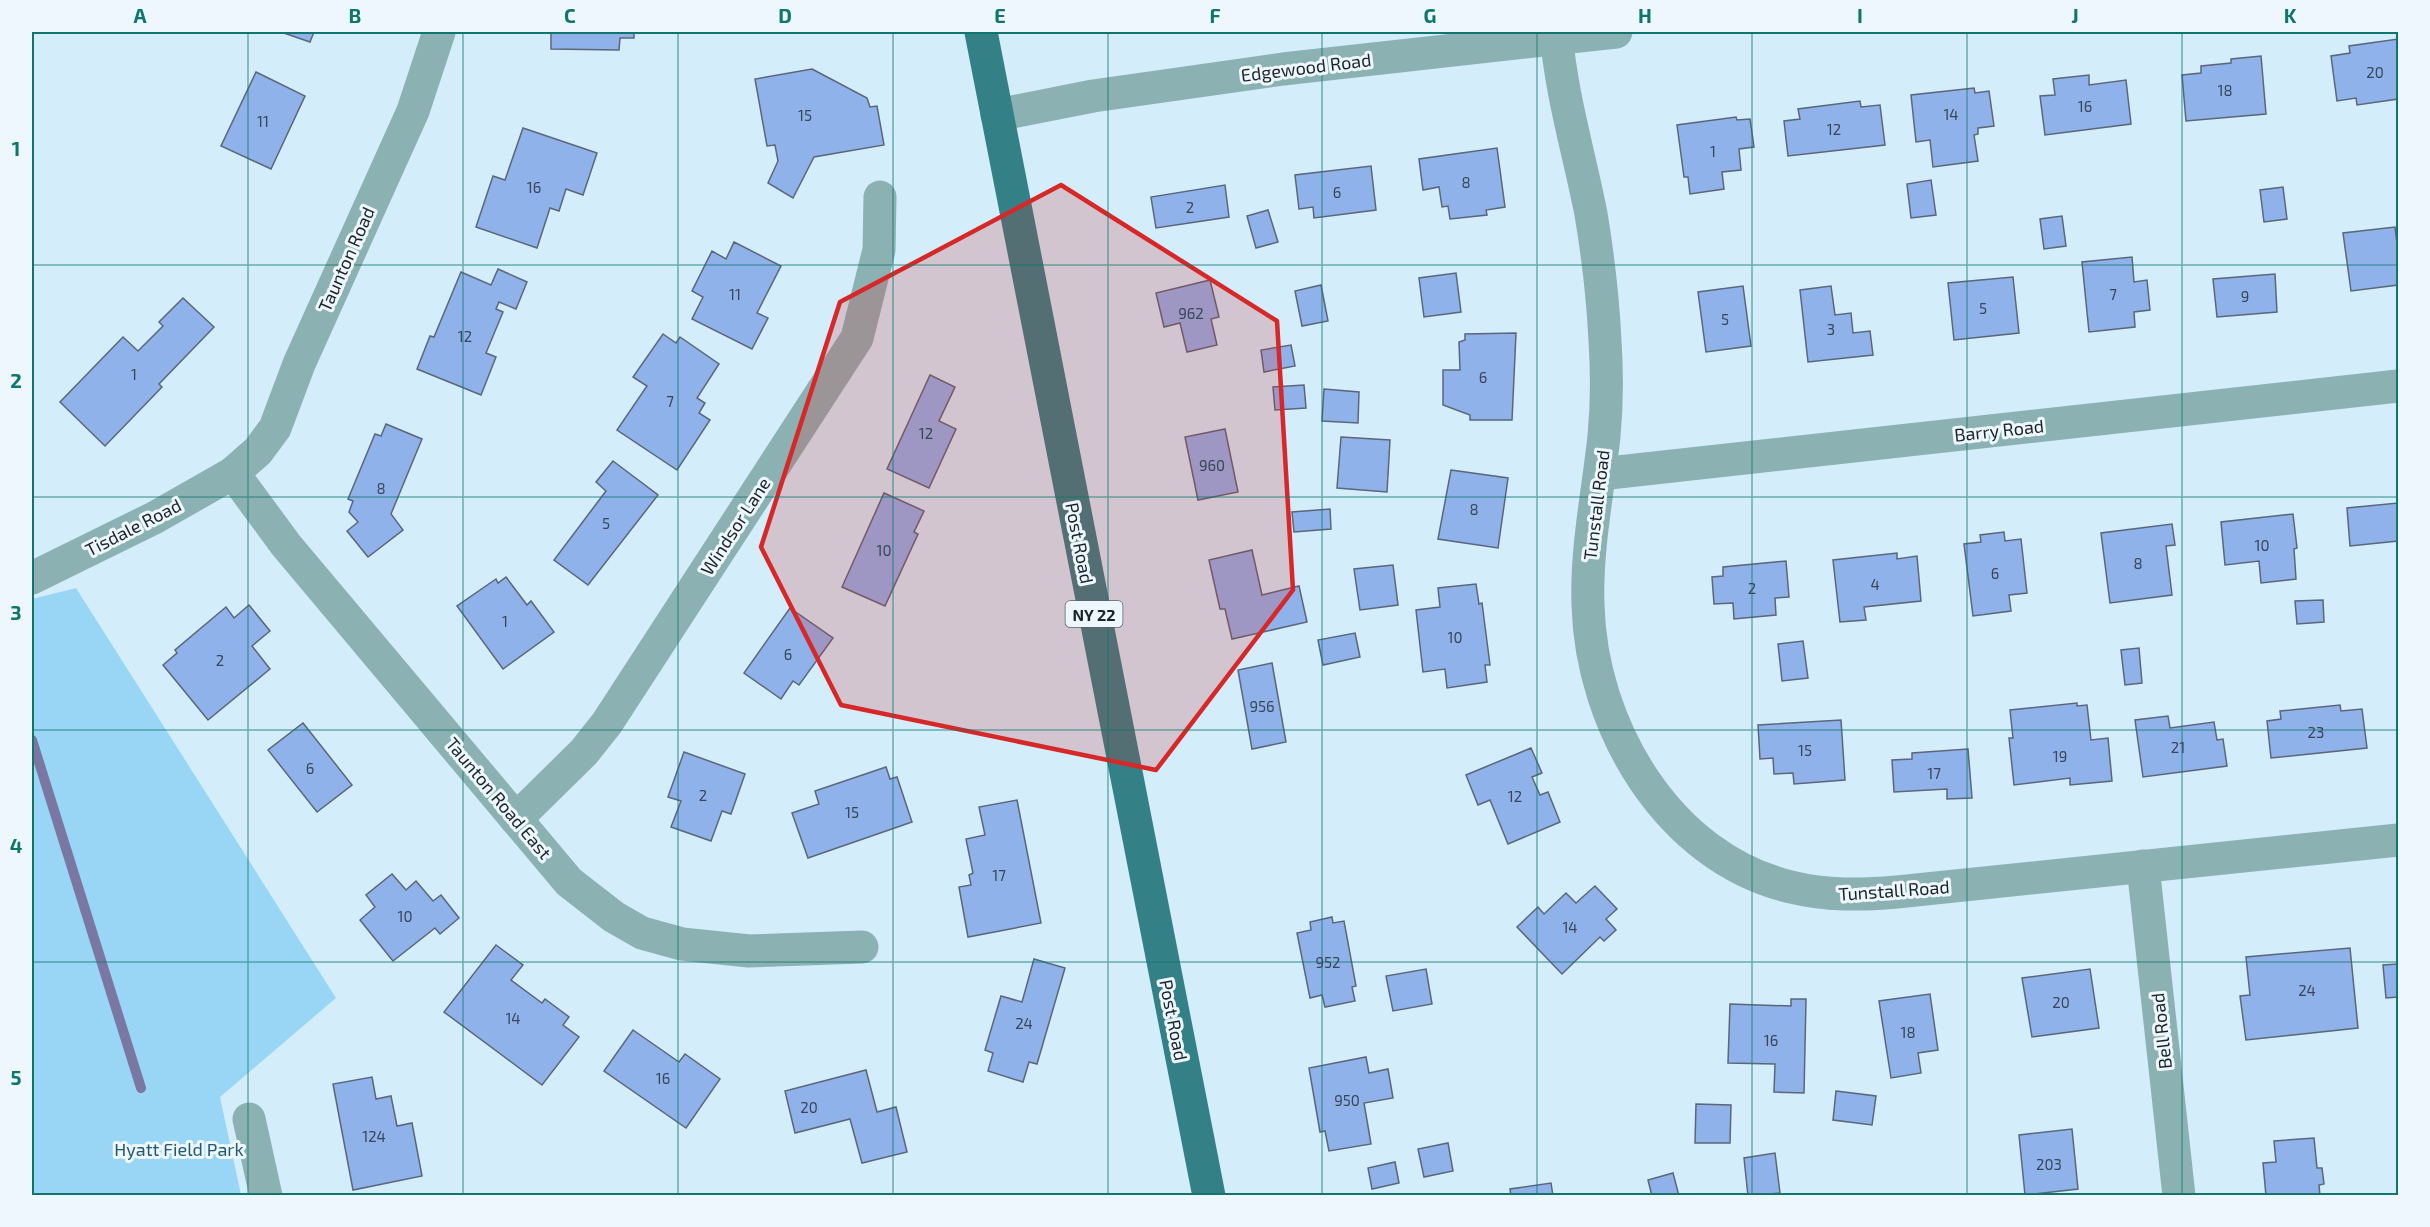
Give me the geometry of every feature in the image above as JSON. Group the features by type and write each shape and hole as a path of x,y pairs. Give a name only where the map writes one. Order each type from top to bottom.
{"main road":[{"name":"Post Road","path":"981,32 1209,1196"}],"street":[{"name":"Taunton Road","path":"233,473 258,451 275,428 299,364 413,111 439,32"},
{"name":"Edgewood Road","path":"997,115 1093,96 1283,69 1557,35 1616,32"},
{"name":"Tunstall Road","path":"1557,35 1566,99 1591,215 1603,302 1605,433 1589,545 1588,600 1593,649 1604,696 1625,746 1653,792 1684,829 1724,859 1765,878 1790,887 1840,895 1897,892 2398,840"},
{"name":"Windsor Lane","path":"516,819 584,752 607,723 857,338 879,250 880,198"},
{"name":"Barry Road","path":"1600,474 2398,386"},
{"name":"Tisdale Road","path":"32,578 154,518 233,473"},
{"name":"Taunton Road East","path":"233,473 286,545 569,882 614,917 642,933 682,944 749,951 862,947"},
{"name":"Bell Road","path":"2143,866 2179,1196"},
{"path":"249,1119 266,1196"}],"highlighted area":[{"path":"1061,185 1277,321 1293,590 1156,770 841,705 761,547 840,302"}],"green space":[{"name":"Hyatt Field Park","path":"76,588 336,998 220,1097 241,1195 32,1195 32,599"}],"building":[{"path":"281,32 314,32 310,42"},
{"path":"551,32 634,32 634,38 620,38 619,50 551,49"},
{"path":"2398,39 2398,99 2357,105 2356,98 2337,101 2331,56 2350,53 2349,46"},
{"path":"2261,56 2266,114 2186,121 2182,75 2201,73 2201,66 2231,63 2231,59"},
{"path":"812,69 867,98 870,107 877,106 884,145 814,157 793,198 768,183 778,161 775,145 767,146 755,79"},
{"path":"256,72 305,96 271,169 221,146"},
{"path":"2089,75 2089,85 2126,80 2131,124 2045,135 2040,96 2055,95 2053,79"},
{"path":"1974,88 1975,93 1989,91 1994,126 1978,128 1978,134 1974,135 1978,161 1933,167 1930,140 1916,142 1911,95"},
{"path":"1860,101 1861,107 1880,105 1885,145 1788,156 1784,121 1800,119 1798,109"},
{"path":"1736,117 1737,120 1750,119 1754,147 1739,149 1741,170 1722,172 1724,189 1690,194 1688,177 1684,177 1677,125"},
{"path":"523,128 597,153 583,195 566,189 559,211 550,208 537,248 476,227 493,176 505,180"},
{"path":"1497,148 1505,207 1486,210 1487,215 1450,219 1448,206 1442,207 1439,187 1423,190 1419,159"},
{"path":"1371,166 1376,210 1314,218 1313,207 1299,209 1295,175"},
{"path":"1931,180 1936,215 1911,218 1907,184"},
{"path":"1225,185 1229,217 1156,228 1151,197"},
{"path":"2283,187 2287,219 2264,222 2260,190"},
{"path":"1268,210 1278,242 1256,248 1247,216"},
{"path":"2062,216 2066,246 2044,249 2040,219"},
{"path":"2395,227 2398,243 2398,285 2351,291 2343,233"},
{"path":"734,242 781,266 757,313 768,318 752,349 692,319 703,297 692,291 712,251 726,259"},
{"path":"2132,257 2134,282 2147,280 2150,310 2134,312 2135,327 2089,332 2082,262"},
{"path":"498,269 527,282 516,309 499,302 496,309 503,312 486,353 496,357 481,395 417,369 430,336 434,337 461,272 491,285"},
{"path":"1456,273 1461,312 1424,317 1419,278"},
{"path":"2275,274 2277,312 2217,317 2213,279"},
{"path":"2013,277 2019,333 1954,340 1948,283"},
{"path":"1210,280 1219,317 1211,319 1217,345 1187,352 1180,323 1164,327 1156,293"},
{"path":"1321,285 1328,321 1302,326 1295,291"},
{"path":"1743,286 1751,346 1706,352 1698,292"},
{"path":"1831,286 1835,315 1851,313 1853,333 1870,331 1873,355 1808,362 1800,290"},
{"path":"183,298 214,327 159,384 162,387 105,446 60,402 123,337 138,351 163,326 159,322"},
{"path":"1516,333 1512,420 1470,420 1470,415 1443,405 1443,370 1460,370 1459,342 1465,340 1465,334"},
{"path":"663,334 676,343 680,337 719,364 697,398 705,403 699,413 710,420 677,470 617,430 647,386 633,377"},
{"path":"1291,345 1295,366 1264,372 1261,350"},
{"path":"930,375 955,387 939,421 956,429 929,488 887,469"},
{"path":"1304,385 1306,408 1275,410 1273,387"},
{"path":"1324,389 1359,392 1358,423 1322,421"},
{"path":"386,424 422,439 391,514 403,530 368,557 347,531 358,522 349,512 353,501 348,499 375,434 381,436"},
{"path":"1225,429 1238,492 1198,500 1185,437"},
{"path":"1341,437 1390,440 1387,492 1337,488"},
{"path":"613,461 658,495 588,585 554,560 606,491 596,482"},
{"path":"1451,470 1508,478 1498,548 1438,539"},
{"path":"884,493 924,511 914,532 918,534 885,606 842,587"},
{"path":"2398,503 2398,541 2350,546 2347,508"},
{"path":"1330,509 1331,529 1294,532 1292,512"},
{"path":"2293,514 2297,548 2294,549 2296,579 2261,583 2259,561 2225,565 2221,522"},
{"path":"2172,524 2175,545 2166,546 2172,595 2110,603 2101,533"},
{"path":"2004,532 2005,541 2021,539 2027,593 2009,595 2011,611 1973,616 1964,544 1981,542 1980,535"},
{"path":"1252,550 1262,595 1299,586 1307,622 1232,639 1225,609 1220,609 1209,560"},
{"path":"1897,553 1897,559 1917,556 1921,601 1864,607 1866,620 1840,622 1833,560"},
{"path":"1786,561 1789,597 1775,598 1776,615 1734,619 1733,603 1714,604 1712,577 1723,576 1723,567"},
{"path":"1393,565 1398,605 1360,610 1354,569"},
{"path":"506,577 527,605 531,601 554,632 503,669 457,606 496,579 498,583"},
{"path":"1476,584 1479,604 1482,603 1490,665 1485,665 1487,682 1447,688 1445,669 1423,672 1416,610 1440,607 1438,588"},
{"path":"2323,600 2324,622 2297,624 2295,601"},
{"path":"249,605 270,631 252,646 270,669 208,720 163,665 177,653 175,650 226,607 234,618"},
{"path":"790,608 833,638 799,685 793,681 781,699 744,673"},
{"path":"1355,633 1360,657 1323,665 1318,640"},
{"path":"1803,641 1808,678 1782,681 1778,644"},
{"path":"2139,648 2142,683 2125,685 2121,650"},
{"path":"1272,663 1286,742 1252,749 1238,670"},
{"path":"2077,703 2077,706 2087,705 2091,740 2108,738 2112,781 2070,785 2070,778 2014,785 2009,738 2013,738 2010,710"},
{"path":"2340,705 2341,711 2362,709 2367,748 2271,758 2267,721 2281,719 2280,711"},
{"path":"2168,716 2170,728 2214,722 2217,740 2223,739 2227,766 2143,777 2135,720"},
{"path":"1841,720 1845,780 1794,784 1793,773 1774,774 1773,758 1760,759 1758,725"},
{"path":"303,723 352,785 317,812 268,750"},
{"path":"1531,748 1542,773 1532,777 1540,795 1548,792 1560,822 1508,844 1490,800 1478,805 1466,775"},
{"path":"1968,749 1972,798 1947,799 1947,789 1894,792 1892,760 1912,759 1912,753"},
{"path":"684,752 745,774 731,814 722,811 711,841 671,827 681,801 668,797"},
{"path":"886,767 890,779 897,777 912,822 808,858 792,813 819,804 815,791"},
{"path":"1017,800 1041,923 968,937 959,887 971,885 969,875 973,873 966,839 985,835 979,807"},
{"path":"392,874 406,890 416,881 433,901 441,895 459,918 440,934 435,928 393,961 360,920 375,907 366,895"},
{"path":"1595,886 1617,909 1606,919 1616,930 1604,941 1600,937 1562,974 1517,927 1538,907 1544,914 1566,893 1576,903"},
{"path":"1332,917 1333,923 1344,921 1356,986 1352,987 1355,1001 1325,1007 1322,995 1310,998 1297,933 1311,930 1310,922"},
{"path":"496,945 523,965 511,980 542,1003 545,999 569,1017 563,1025 579,1037 542,1085 444,1012"},
{"path":"2350,948 2358,1028 2246,1040 2240,996 2250,995 2246,957"},
{"path":"1034,959 1065,968 1037,1064 1029,1062 1023,1082 988,1071 993,1053 985,1050 1001,996 1022,1002"},
{"path":"2398,964 2398,997 2386,998 2383,965"},
{"path":"1426,969 1432,1004 1393,1011 1386,976"},
{"path":"2090,969 2099,1028 2032,1037 2022,978"},
{"path":"1930,994 1938,1050 1918,1053 1921,1073 1891,1078 1879,1001"},
{"path":"1791,999 1806,999 1804,1093 1774,1092 1775,1064 1728,1063 1730,1004 1791,1006"},
{"path":"633,1030 679,1062 685,1054 720,1079 686,1128 604,1071"},
{"path":"1366,1057 1369,1073 1388,1069 1393,1098 1364,1103 1371,1144 1329,1151 1325,1131 1320,1132 1309,1068"},
{"path":"866,1070 877,1112 896,1107 907,1152 862,1163 850,1119 795,1133 785,1091"},
{"path":"372,1077 376,1099 391,1096 397,1126 412,1123 422,1176 353,1190 333,1084"},
{"path":"1836,1091 1876,1096 1872,1125 1833,1120"},
{"path":"1696,1104 1731,1105 1730,1143 1695,1143"},
{"path":"2072,1129 2078,1189 2025,1195 2019,1135"},
{"path":"2314,1138 2317,1168 2322,1168 2324,1184 2319,1185 2320,1196 2266,1196 2263,1163 2276,1162 2274,1141"},
{"path":"1448,1143 1453,1171 1424,1177 1418,1149"},
{"path":"1775,1153 1780,1193 1748,1196 1744,1158"},
{"path":"1395,1162 1399,1183 1372,1189 1368,1168"},
{"path":"1673,1173 1679,1196 1652,1196 1648,1180"},
{"path":"1551,1183 1553,1196 1511,1196 1510,1189"}],"waterway":[{"path":"32,740 141,1088"}]}
